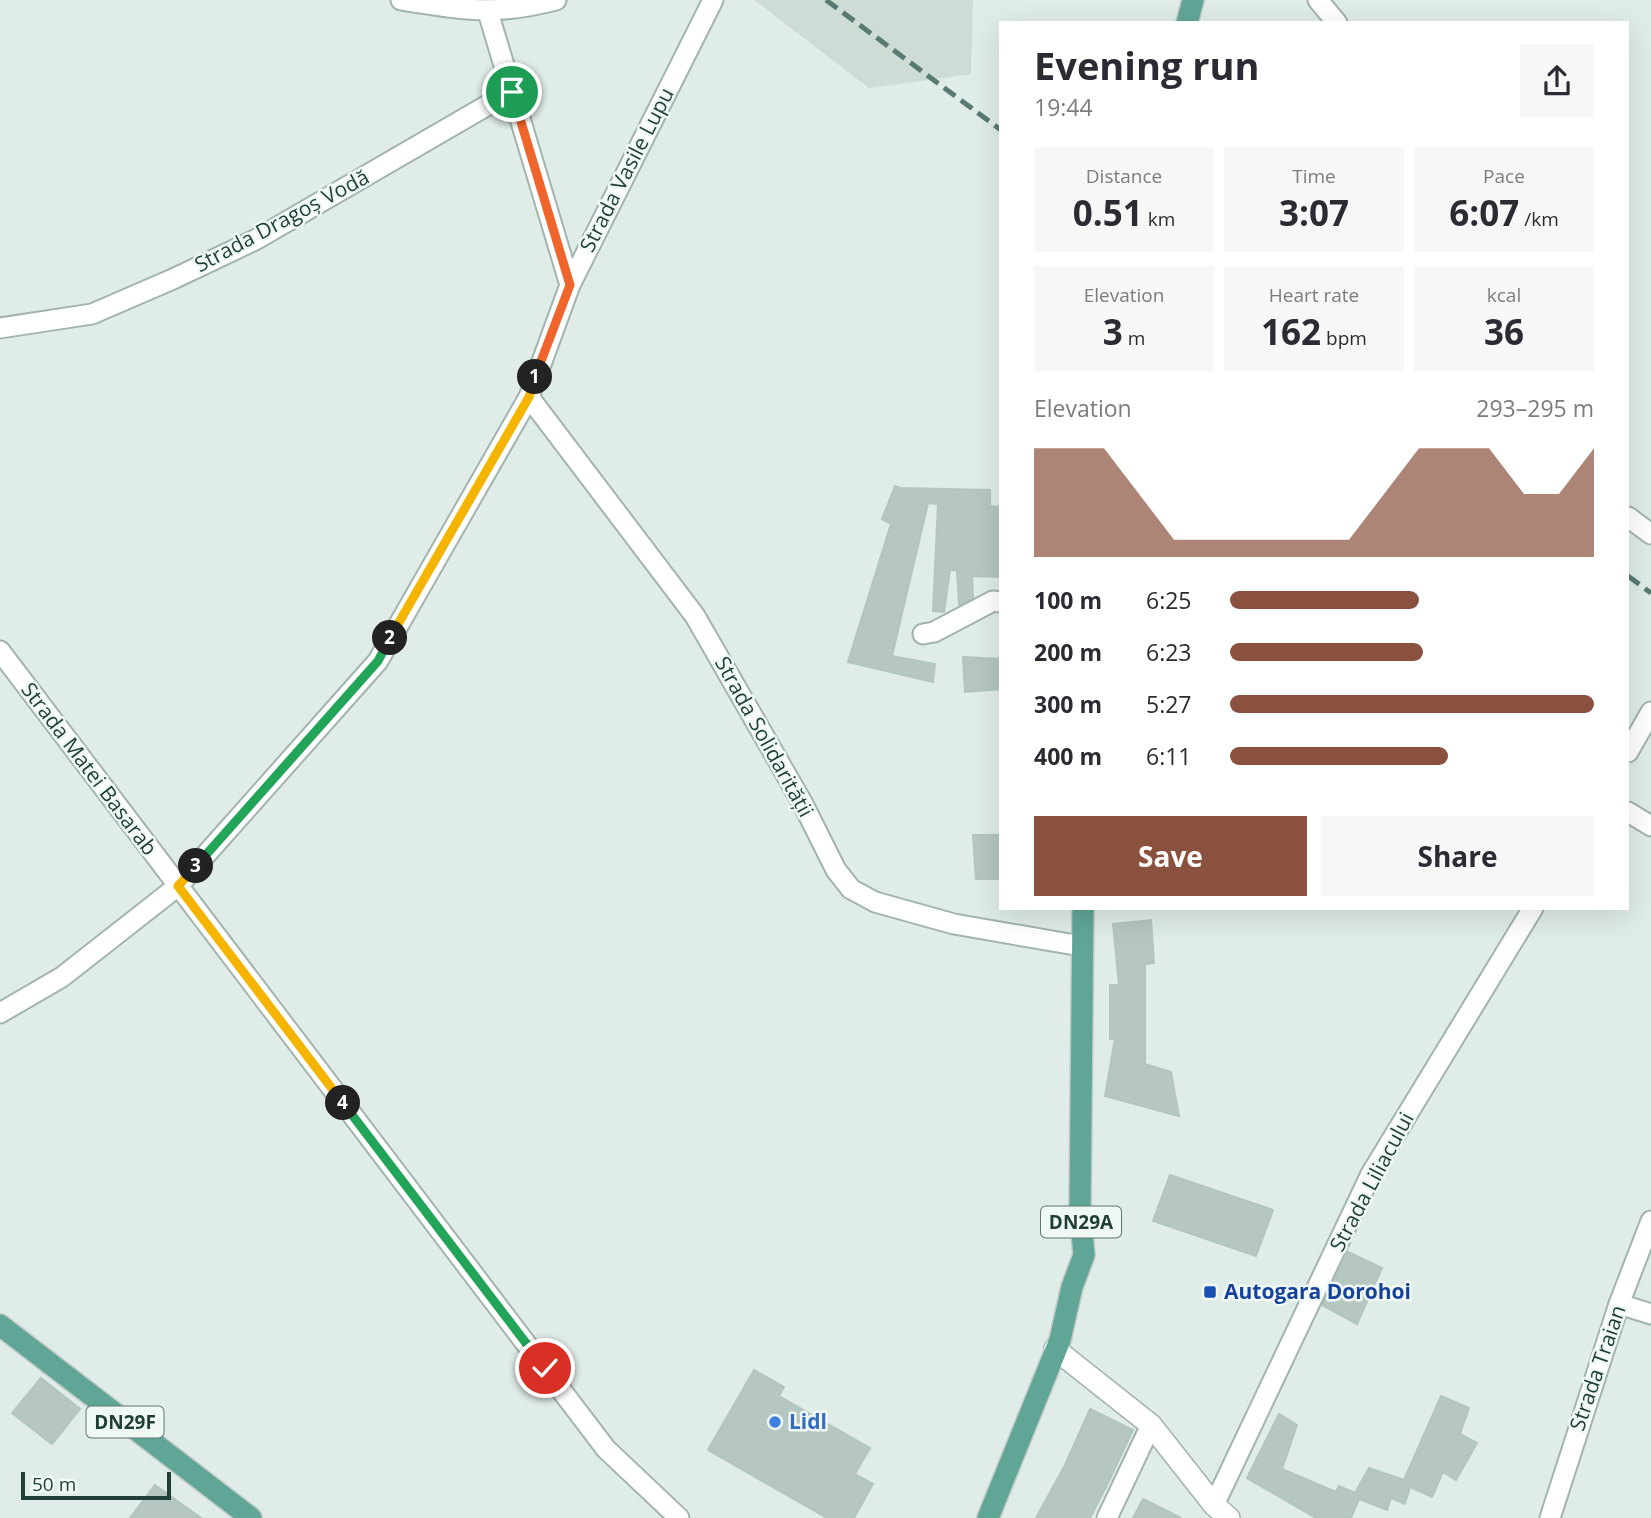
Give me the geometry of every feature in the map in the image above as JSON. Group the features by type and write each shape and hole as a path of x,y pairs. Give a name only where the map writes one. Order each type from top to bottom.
{"main road":[{"path":"1188,21 1193,0"},
{"name":"DN29A","path":"988,1518 1060,1340 1072,1287 1084,1255 1080,1210 1083,910"},
{"name":"DN29F","path":"0,1325 251,1518"}],"street":[{"path":"401,0 488,12 524,8 556,0"},
{"name":"Strada Vasile Lupu","path":"0,1013 62,977 178,886 378,661 529,397 570,285 713,0"},
{"path":"1318,0 1335,21"},
{"path":"488,12 570,285"},
{"name":"Strada Dragoș Vodă","path":"0,328 92,314 173,279 256,240 512,92"},
{"name":"Strada Solidarității","path":"529,397 695,617 803,804 836,870 851,890 875,902 954,924 1081,946"},
{"path":"1629,518 1651,534"},
{"path":"923,634 934,632 993,601 999,602"},
{"name":"Strada Matei Basarab","path":"0,651 606,1449 679,1518"},
{"path":"1629,750 1651,712"},
{"path":"1629,813 1651,826"},
{"name":"Strada Liliacului","path":"1221,1512 1371,1174 1532,910"},
{"name":"Strada Traian","path":"1550,1518 1619,1304 1651,1221"},
{"path":"1619,1304 1651,1314"},
{"path":"1055,1349 1151,1425 1221,1512"},
{"path":"1107,1518 1151,1425"}],"shaded area":[{"path":"754,0 973,0 971,74 869,88"}],"building":[{"path":"895,486 990,490 990,506 999,507 999,577 972,576 973,598 959,605 957,570 950,570 944,612 933,611 938,504 928,503 892,656 935,664 933,682 848,662 891,524 882,519"},
{"path":"963,657 999,659 999,689 965,692"},
{"path":"973,835 999,835 999,879 976,879"},
{"path":"1151,920 1154,963 1145,964 1145,1064 1171,1072 1179,1116 1105,1096 1115,1039 1110,1039 1110,985 1119,985 1113,924"},
{"path":"1170,1175 1273,1210 1256,1256 1153,1221"},
{"path":"1348,1252 1382,1268 1357,1324 1322,1305"},
{"name":"Lidl","path":"754,1370 784,1387 779,1396 870,1448 855,1474 873,1484 854,1518 827,1518 708,1450"},
{"path":"41,1378 80,1409 52,1444 12,1413"},
{"path":"1441,1396 1469,1408 1460,1434 1477,1443 1456,1480 1443,1472 1432,1497 1410,1487 1405,1504 1391,1498 1387,1510 1359,1499 1351,1518 1316,1518 1247,1478 1279,1414 1297,1425 1282,1469 1336,1492 1339,1486 1355,1493 1369,1468 1404,1480"},
{"path":"1090,1409 1133,1430 1107,1485 1090,1518 1036,1518 1065,1465"},
{"path":"155,1485 201,1518 130,1518"},
{"path":"1143,1499 1181,1518 1133,1518"}],"railway":[{"path":"826,0 999,129"},
{"path":"1629,577 1651,593"}],"place":[{"name":"Autogara Dorohoi","path":"1210,1292"},
{"name":"Lidl","path":"775,1422"}],"route":[{"path":"512,92 570,285 529,397 378,661 178,886 545,1368"}]}
